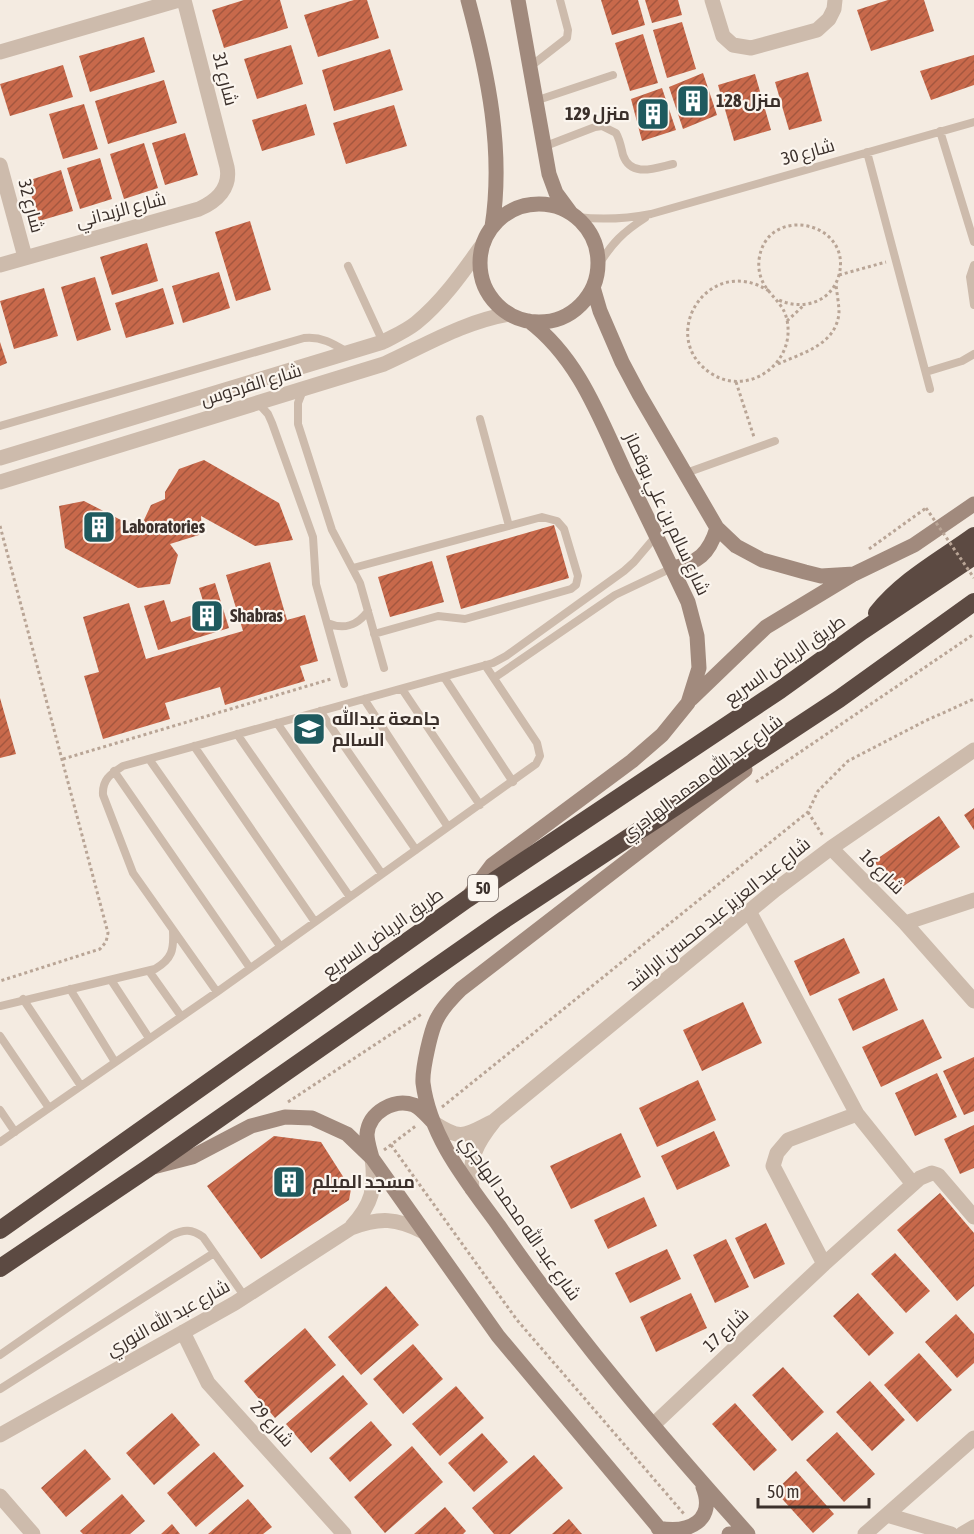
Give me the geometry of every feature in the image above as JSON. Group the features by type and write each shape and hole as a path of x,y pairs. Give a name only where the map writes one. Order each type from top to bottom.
{"highway":[{"path":"862,631 886,601 974,536"},
{"name":"طريق الرياض السريع","path":"0,1230 467,898 780,690 862,631 974,556"},
{"name":"50","path":"0,1268 147,1169 506,919 839,699 974,602"},
{"path":"0,1216 87,1169"}],"main road":[{"path":"468,0 483,59 494,126 497,189 492,227"},
{"path":"518,0 538,100 543,147 556,193 589,230 596,247 598,266 593,287 578,308 567,315 548,321 529,321 510,314 490,296 481,271 483,244 492,227 507,213 528,204 549,204 573,214"},
{"name":"شارع سالم بن علي بوقماز","path":"593,287 622,362 717,528 736,546 762,560 821,576 854,574 914,545 974,504"},
{"name":"شارع سالم بن علي بوقماز","path":"467,898 492,865 632,761 662,735 688,703 699,668 697,636 688,602 590,397 564,354 544,332 529,321"},
{"path":"672,568 688,565 702,556 712,544 717,528"},
{"path":"688,703 766,627 854,574"},
{"name":"شارع عبد الله محمد الهاجري","path":"748,1534 702,1483 546,1295 451,1156 431,1119 423,1079 427,1053 437,1017 461,988 839,699"},
{"path":"372,1158 367,1133 371,1121 379,1112 390,1105 403,1103 415,1106 431,1119"},
{"path":"147,1169 192,1157 251,1126 285,1117 312,1118 347,1134 372,1158 498,1336 661,1531 684,1533 695,1527 705,1514 708,1498 702,1483"},
{"path":"729,1534 736,1534"}],"street":[{"path":"0,52 179,0"},
{"name":"شارع 31","path":"184,0 227,167"},
{"path":"712,0 723,36 733,45 751,48 817,30 829,19 835,0"},
{"name":"شارع 32","path":"0,165 25,257"},
{"name":"شارع الزبداني","path":"0,264 199,209 222,194 228,180 227,167"},
{"name":"شارع الفردوس","path":"0,458 383,342 415,324 438,302 483,244"},
{"name":"شارع الفردوس","path":"0,482 384,364 429,344 456,328 486,318 510,314"},
{"name":"شارع عبد العزيز عبد محسن الراشد","path":"431,1119 451,1134 462,1135 495,1120 749,912 831,848 974,750"},
{"name":"شارع 16","path":"831,848 974,1000"},
{"name":"شارع 16","path":"904,923 974,900"},
{"path":"749,912 857,1114 913,1184 926,1174 938,1175 974,1217"},
{"path":"824,1264 773,1166 777,1153 788,1140 857,1114"},
{"name":"شارع عبد العزيز عبد محسن الراشد","path":"472,1189 470,1169 475,1150 495,1120"},
{"name":"شارع عبد الله النوري","path":"351,1228 363,1214 372,1196 375,1177 372,1158"},
{"name":"شارع 17","path":"653,1425 824,1264 913,1184"},
{"name":"شارع عبد الله النوري","path":"0,1435 245,1297 351,1228 369,1221 388,1220 407,1223 424,1232"},
{"name":"شارع 29","path":"183,1332 208,1383 344,1534"},
{"path":"865,1534 974,1437"},
{"path":"0,1496 33,1534"},
{"path":"887,1515 951,1534"},
{"path":"962,1534 974,1527"}],"lane":[{"path":"531,66 567,38 568,30 560,0"},
{"path":"538,100 613,75"},
{"name":"شارع 30","path":"573,214 601,220 626,219 651,214 974,122"},
{"path":"543,147 602,126 616,133 624,157 634,169 650,170 673,164"},
{"path":"940,132 974,242"},
{"path":"867,153 930,389"},
{"name":"شارع 30","path":"598,266 611,244 628,228 651,214"},
{"path":"974,265 970,277 974,305"},
{"path":"348,266 383,342"},
{"name":"شارع الفردوس","path":"0,426 304,338 315,336 349,353"},
{"path":"926,372 962,361 974,354"},
{"path":"303,390 298,403 298,424 332,530 353,568 384,668"},
{"path":"258,404 268,414 272,423 313,537 314,573 343,680"},
{"path":"480,419 509,526"},
{"path":"686,473 775,441"},
{"path":"353,568 542,517 552,519 561,525 578,576 574,587 465,619 438,616 374,634"},
{"path":"217,992 133,873 103,795 103,786 109,775 123,766 444,677 506,656 624,571 656,536"},
{"path":"494,678 615,595 672,568"},
{"path":"327,623 336,627 346,627 363,619 368,611"},
{"path":"0,1142 217,992 536,764 540,756 539,749 485,665"},
{"path":"444,677 513,782"},
{"path":"402,688 480,805"},
{"path":"364,699 448,827"},
{"path":"320,711 416,850"},
{"path":"277,723 382,874"},
{"path":"237,734 350,897"},
{"path":"194,746 315,922"},
{"path":"149,759 280,946"},
{"path":"114,771 250,968"},
{"path":"0,1006 149,971 161,966 171,957 174,946 173,930"},
{"path":"149,971 181,1016"},
{"path":"111,980 149,1038"},
{"path":"70,989 115,1062"},
{"path":"23,999 81,1086"},
{"path":"0,1036 49,1108"},
{"path":"0,1110 15,1132"},
{"path":"0,1355 172,1234 181,1231 196,1232 203,1237 245,1297"},
{"path":"0,1389 214,1252"}],"path":[{"path":"787,321 805,305 823,298 835,284 839,274 839,255 835,246 822,231 804,225 785,227 769,238 760,255 760,274 769,291 777,299 785,303 805,305"},
{"path":"839,274 896,259"},
{"path":"769,291 750,282 730,281 719,284 702,296 691,313 688,334 693,354 699,363 715,376 736,382 758,378 776,365 820,346 833,331 839,312 835,284"},
{"path":"776,365 785,349 788,331 787,321 777,299"},
{"path":"736,382 757,447"},
{"path":"864,553 926,508 974,578"},
{"path":"0,526 108,928 108,938 100,949 0,981"},
{"path":"63,759 343,680"},
{"path":"372,1158 431,1119 808,812 818,791 848,761 925,721 974,699"},
{"path":"808,812 831,848"},
{"path":"281,1106 431,1008"},
{"path":"391,1144 517,1320 695,1527"}],"building":[{"path":"244,0 280,0 288,28 224,48 212,10"},
{"path":"354,0 367,0 379,38 318,57 304,15"},
{"path":"601,0 638,0 645,25 612,35"},
{"path":"645,0 678,0 682,15 652,23"},
{"path":"888,0 924,0 934,31 871,51 857,10"},
{"path":"682,22 696,69 667,78 653,30"},
{"path":"643,34 658,83 630,91 615,43"},
{"path":"144,37 155,72 90,92 79,56"},
{"path":"291,45 303,84 257,99 244,59"},
{"path":"390,49 403,90 334,111 322,70"},
{"path":"974,55 974,85 931,100 920,71"},
{"path":"63,65 73,97 10,116 0,84"},
{"path":"808,72 822,121 789,130 775,82"},
{"name":"منزل 128","path":"703,73 717,115 683,129 669,87"},
{"path":"755,74 771,130 734,141 718,85"},
{"path":"164,80 177,123 108,144 95,101"},
{"name":"منزل 129","path":"662,88 676,130 642,141 631,99"},
{"path":"84,104 98,149 63,159 49,114"},
{"path":"306,104 315,135 262,151 252,120"},
{"path":"394,105 407,146 346,164 333,123"},
{"path":"185,133 198,175 165,185 152,143"},
{"path":"144,143 158,188 124,199 110,154"},
{"path":"100,158 112,199 80,209 67,168"},
{"path":"61,170 73,211 39,221 27,181"},
{"path":"250,221 271,290 236,301 215,232"},
{"path":"147,243 158,281 112,295 100,257"},
{"path":"219,272 230,308 183,323 172,286"},
{"path":"95,277 111,330 77,341 61,287"},
{"path":"44,288 58,336 14,349 0,301"},
{"path":"163,288 174,324 126,338 115,303"},
{"path":"0,342 7,363 0,366"},
{"name":"Laboratories","path":"204,460 279,503 293,540 255,546 201,516 202,534 170,544 178,555 170,584 138,588 65,548 59,506 84,501 150,535 144,520 151,505 165,499 165,492 179,469"},
{"path":"554,525 569,578 461,609 446,556"},
{"path":"432,561 444,602 390,617 378,577"},
{"path":"270,562 287,620 305,615 318,661 300,666 305,681 225,705 220,687 165,703 170,719 103,739 84,676 99,672 83,617 129,603 146,659 243,631 226,575"},
{"name":"Shabras","path":"215,583 229,628 158,650 144,606 164,600 171,622 206,611 199,588"},
{"path":"0,698 16,754 0,758"},
{"path":"974,808 974,830 964,815"},
{"path":"939,816 960,847 895,892 874,861"},
{"path":"844,938 860,973 810,996 794,961"},
{"path":"884,978 898,1010 853,1031 838,999"},
{"path":"743,1002 762,1043 702,1071 683,1030"},
{"path":"923,1019 942,1058 881,1087 862,1047"},
{"path":"974,1057 974,1111 964,1115 943,1071"},
{"path":"937,1073 957,1117 915,1136 895,1093"},
{"path":"698,1080 716,1120 657,1147 639,1108"},
{"path":"974,1125 974,1168 960,1174 944,1139"},
{"path":"714,1131 730,1166 677,1190 661,1156"},
{"path":"621,1133 641,1177 571,1209 550,1166"},
{"path":"274,1136 321,1142 351,1189 349,1200 261,1259 207,1186"},
{"path":"940,1193 974,1233 974,1286 957,1301 897,1230"},
{"path":"644,1197 657,1226 608,1249 594,1220"},
{"path":"766,1223 785,1264 754,1279 735,1238"},
{"path":"726,1239 749,1287 715,1303 693,1255"},
{"path":"667,1249 681,1279 630,1303 615,1273"},
{"path":"895,1253 930,1291 906,1313 871,1274"},
{"path":"386,1286 419,1325 361,1375 328,1337"},
{"path":"691,1293 707,1328 656,1352 640,1317"},
{"path":"858,1293 894,1333 869,1356 833,1316"},
{"path":"956,1314 974,1334 974,1363 957,1378 925,1342"},
{"path":"305,1328 336,1365 275,1418 244,1381"},
{"path":"413,1344 443,1379 403,1414 373,1379"},
{"path":"919,1353 952,1390 917,1422 884,1385"},
{"path":"783,1367 824,1412 792,1441 752,1395"},
{"path":"343,1375 368,1404 311,1453 286,1424"},
{"path":"870,1381 905,1420 872,1451 836,1412"},
{"path":"456,1386 484,1418 440,1456 412,1424"},
{"path":"735,1403 777,1450 754,1471 712,1424"},
{"path":"172,1413 200,1445 154,1485 126,1453"},
{"path":"371,1421 392,1445 350,1482 329,1458"},
{"path":"837,1432 875,1474 844,1502 806,1460"},
{"path":"482,1433 508,1462 474,1492 448,1463"},
{"path":"412,1446 443,1482 385,1533 354,1497"},
{"path":"85,1449 111,1479 66,1517 41,1488"},
{"path":"214,1452 244,1486 196,1527 167,1493"},
{"path":"534,1455 563,1488 510,1534 494,1534 472,1508"},
{"path":"796,1471 834,1514 813,1533 775,1491"},
{"path":"122,1494 145,1521 130,1534 83,1534 80,1531"},
{"path":"248,1499 272,1527 263,1534 208,1534"},
{"path":"445,1507 466,1531 463,1534 414,1534"},
{"path":"569,1519 582,1534 552,1534"},
{"path":"172,1524 180,1534 161,1534"}],"place":[{"name":"منزل 128","path":"693,101"},
{"name":"منزل 129","path":"653,114"},
{"name":"Laboratories","path":"99,527"},
{"name":"Shabras","path":"207,616"},
{"name":"جامعة عبدالله السالم","path":"309,729"},
{"name":"مسجد الميلم","path":"289,1182"}]}
